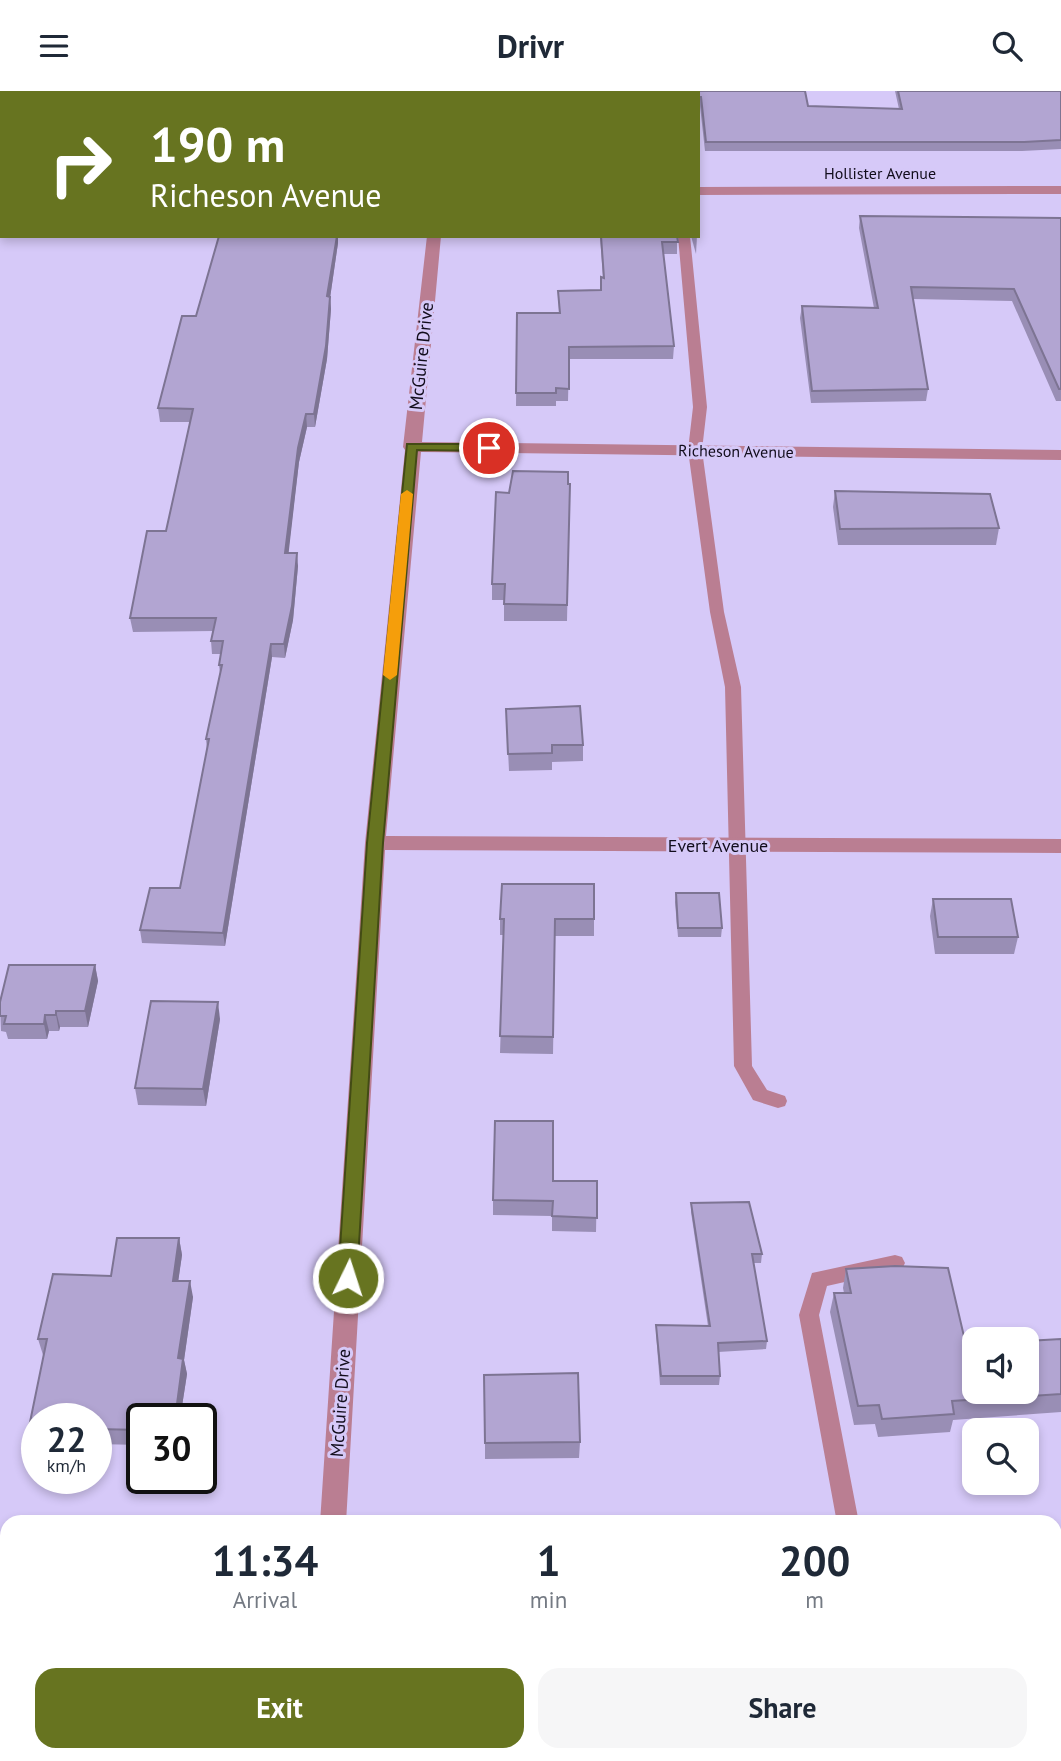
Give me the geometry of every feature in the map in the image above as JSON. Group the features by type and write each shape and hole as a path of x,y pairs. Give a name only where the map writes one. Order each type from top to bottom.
{"street":[{"name":"Hollister Avenue","path":"700,191 1061,190"},
{"name":"McGuire Drive","path":"333,1515 375,843 411,447 434,238"},
{"name":"Richeson Avenue","path":"411,447 1061,455"},
{"name":"Evert Avenue","path":"375,843 1061,846"}],"lane":[{"path":"684,238 700,407 695,450 717,612 733,688 743,1066 760,1095 778,1101"},
{"path":"846,1515 809,1315 819,1279 895,1263"}],"building":[{"path":"700,91 805,91 808,106 902,109 898,91 1061,91 1061,140 706,142"},
{"path":"860,216 1061,218 1061,389 1014,289 911,287 928,389 812,391 802,306 878,308"},
{"path":"218,238 337,238 327,296 330,297 326,346 314,414 306,414 298,448 285,553 297,553 292,606 284,644 271,644 223,933 140,930 150,888 180,888 222,665 219,665 223,641 211,641 216,618 130,618 147,531 166,531 193,409 158,408 182,316 196,316"},
{"path":"601,238 677,238 678,242 662,242 674,346 569,347 569,389 556,388 556,393 516,393 517,313 560,313 558,291 601,290 601,277 604,278"},
{"path":"513,471 568,472 567,605 504,604 505,584 492,584 496,492 509,493"},
{"path":"835,491 990,494 999,528 840,529"},
{"path":"580,706 583,745 552,745 552,753 508,754 506,709"},
{"path":"502,884 594,884 594,919 555,919 553,1037 500,1036 504,919 500,919"},
{"path":"676,893 719,893 722,928 678,928"},
{"path":"933,899 1011,899 1018,937 938,937"},
{"path":"9,965 95,965 85,1011 56,1011 56,1015 45,1015 44,1024 4,1024 6,1016 0,1016 0,1002"},
{"path":"151,1001 218,1002 203,1089 135,1088"},
{"path":"495,1121 553,1121 553,1181 597,1181 597,1218 552,1216 553,1201 493,1200"},
{"path":"749,1202 762,1254 752,1254 767,1341 718,1343 720,1376 661,1376 656,1325 710,1326 691,1203"},
{"path":"117,1238 179,1238 173,1281 190,1281 178,1358 183,1359 177,1403 126,1403 126,1430 112,1429 112,1403 34,1403 47,1339 38,1339 53,1274 111,1276"},
{"path":"895,1266 948,1268 962,1328 962,1400 952,1401 954,1414 882,1419 879,1405 858,1406 834,1293 851,1293 846,1269"},
{"path":"1061,1339 1061,1394 1039,1395 1039,1340"},
{"path":"578,1373 580,1442 485,1443 484,1375"}],"slow traffic":[{"path":"390,675 407,494"}],"route":[{"path":"348,1278 375,843 411,447 489,448"}]}
